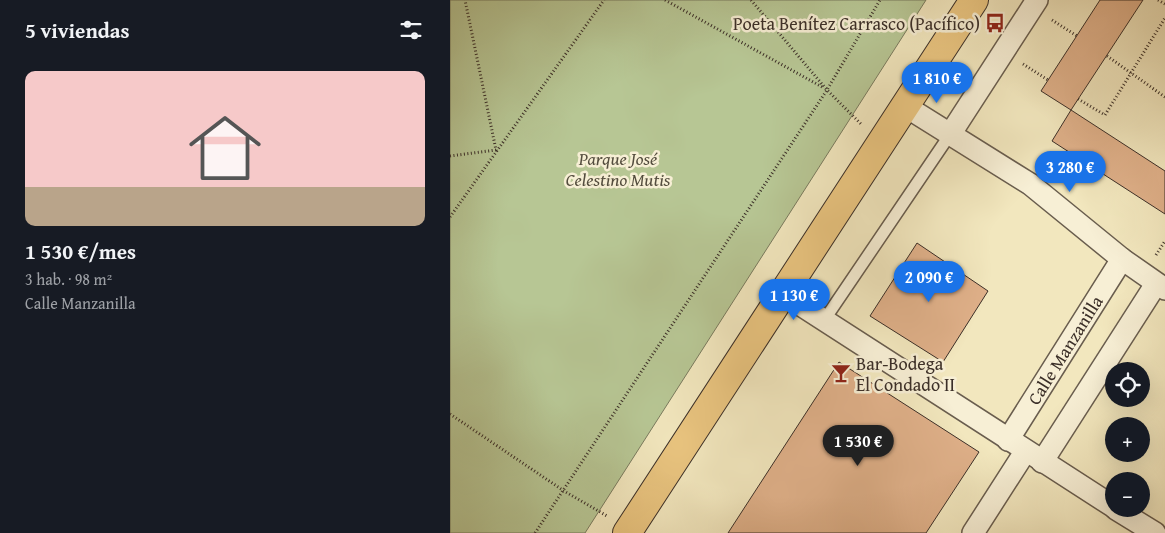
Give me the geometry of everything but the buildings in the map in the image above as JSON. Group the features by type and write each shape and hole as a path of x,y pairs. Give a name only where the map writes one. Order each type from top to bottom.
{"main road":[{"path":"629,531 974,0"}],"street":[{"path":"951,133 1037,0"},
{"path":"905,106 1030,184 1122,259 1161,286"},
{"name":"Calle Manzanilla","path":"973,533 1025,451 1122,259"},
{"name":"Calle Manzanilla","path":"1025,451 1161,286"},
{"path":"782,293 1105,502"},
{"path":"1129,517 1155,533"}],"lane":[{"path":"825,319 951,133"}],"path":[{"path":"465,0 496,150"},
{"path":"450,217 604,0"},
{"path":"665,0 827,90"},
{"path":"751,0 827,90 851,115 882,141"},
{"path":"535,533 827,90 880,0"},
{"path":"1158,0 1165,4"},
{"path":"1078,99 1105,115 1165,18"},
{"path":"1107,56 1165,97"},
{"path":"450,156 496,150"},
{"path":"450,414 564,491 629,531"}],"green space":[{"name":"Parque José Celestino Mutis","path":"450,0 926,0 585,533 450,533"}],"place":[{"name":"Poeta Benítez Carrasco (Pacífico)","path":"995,23"},
{"name":"Bar-Bodega El Condado II","path":"841,373"}]}
